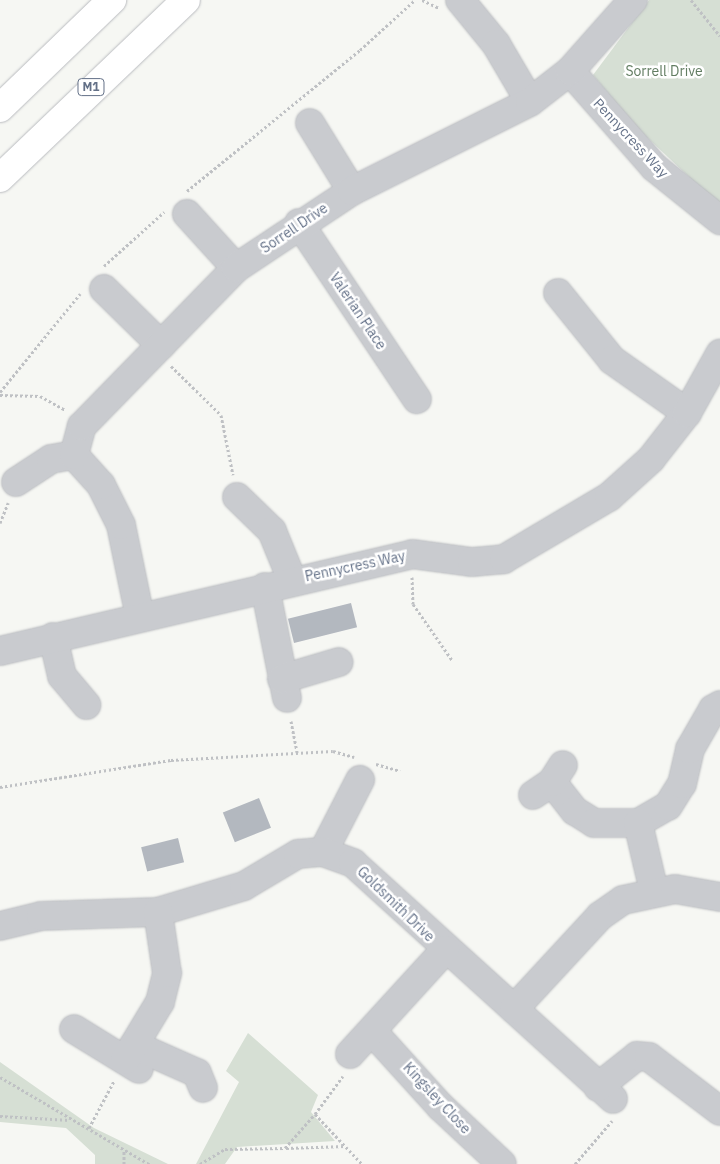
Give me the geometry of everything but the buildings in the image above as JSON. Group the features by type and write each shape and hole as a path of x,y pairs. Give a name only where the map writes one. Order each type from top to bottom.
{"highway":[{"path":"0,108 112,0"},
{"name":"M1","path":"0,178 186,0"}],"street":[{"name":"Sorrell Drive","path":"74,455 82,426 236,268 299,223 352,191 530,102 570,71 633,0"},
{"path":"443,2 496,44 530,102"},
{"name":"Pennycress Way","path":"570,71 654,167 720,220"},
{"path":"310,123 352,191"},
{"path":"179,206 236,268"},
{"name":"Valerian Place","path":"299,223 417,399"},
{"path":"96,282 158,348"},
{"path":"558,293 612,360 687,413"},
{"name":"Pennycress Way","path":"0,650 292,580 412,554 472,562 504,559 531,547 609,497 651,459 687,413 719,358"},
{"path":"16,482 51,459 74,455 101,485 121,525 140,617"},
{"path":"238,497 272,531 292,580"},
{"path":"265,587 285,689 338,662"},
{"path":"53,637 62,676 86,705"},
{"path":"550,781 575,811 594,823 638,823 668,806 682,784 690,749 713,709 720,705"},
{"path":"323,852 366,767"},
{"path":"638,823 654,891"},
{"name":"Goldsmith Drive","path":"0,926 41,916 158,912 244,886 298,854 323,852 353,863 445,950 514,1009 605,1093"},
{"path":"514,1009 600,916 623,900 654,891 675,889 720,897"},
{"path":"127,1057 160,1002 167,973 158,912"},
{"path":"350,1054 445,950"},
{"path":"74,1029 127,1057 197,1073 203,1088"},
{"name":"Kingsley Close","path":"372,1031 441,1107 502,1164"},
{"path":"605,1093 637,1056 649,1057 720,1112"}],"path":[{"path":"0,394 96,282 179,206 360,50 414,0"},
{"path":"691,0 720,36"},
{"path":"158,348 221,415 238,497"},
{"path":"0,394 40,396 57,403 82,426"},
{"path":"412,554 413,604 452,660"},
{"path":"285,689 296,752"},
{"path":"0,787 171,760 296,752 333,751 366,767 400,770"},
{"path":"285,1148 315,1114 353,1064 350,1054"},
{"path":"89,1128 127,1057"},
{"path":"0,1077 70,1120 89,1128 149,1164"},
{"path":"575,1164 622,1108 605,1093"},
{"path":"315,1114 362,1164"},
{"path":"0,1116 70,1120"},
{"path":"200,1164 225,1149 346,1146"},
{"path":"124,1149 124,1164"}],"green space":[{"name":"Sorrell Drive","path":"649,0 720,0 720,206 637,128 593,75"},
{"path":"248,1033 318,1095 311,1112 335,1141 237,1147 225,1164 196,1164 239,1082 226,1071"},
{"path":"0,1062 94,1128 168,1164 95,1164 95,1155 66,1128 0,1122"}]}
